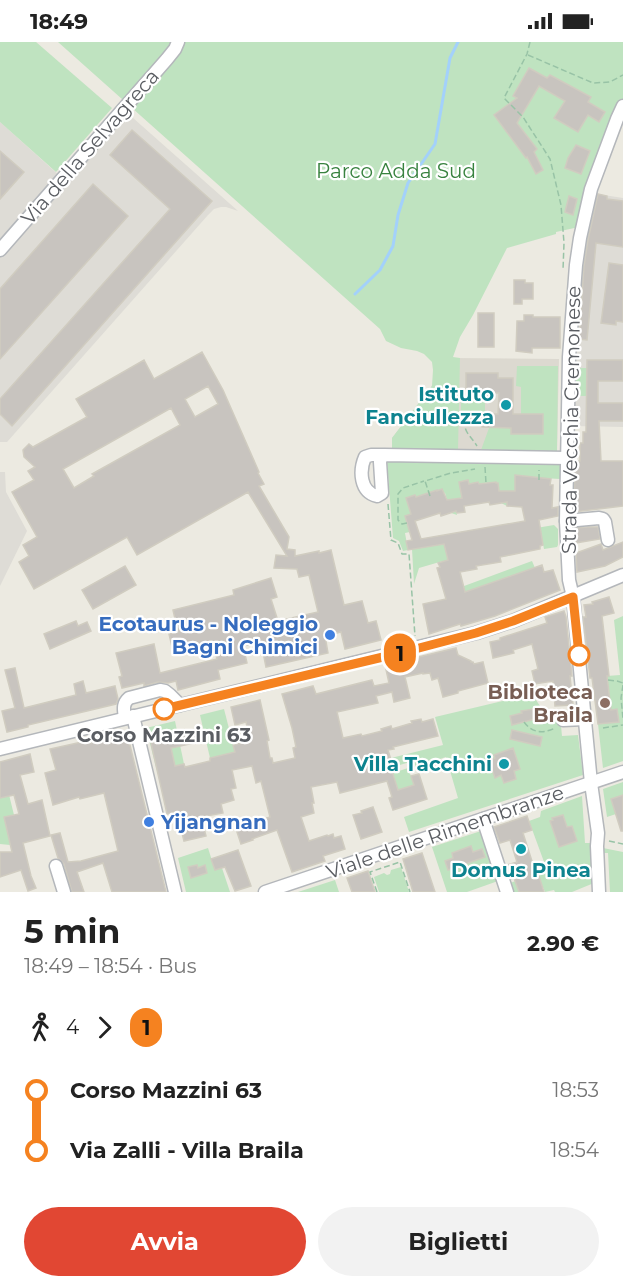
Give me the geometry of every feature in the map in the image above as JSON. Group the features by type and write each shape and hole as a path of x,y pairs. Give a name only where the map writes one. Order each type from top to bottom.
{"street":[{"name":"Via della Selvagreca","path":"0,250 175,50 178,42"},
{"name":"Strada Vecchia Cremonese","path":"599,892 598,834 573,597 569,580 566,521 570,345 580,238 591,189 623,106"},
{"path":"384,455 476,462 567,458"},
{"path":"566,521 603,519 608,540"},
{"path":"0,749 495,628 619,576"},
{"path":"175,892 129,717 123,708 129,698 156,690 165,691 180,705"},
{"path":"563,720 585,719"},
{"name":"Viale delle Rimembranze","path":"265,892 623,772"},
{"path":"483,819 507,892"},
{"path":"56,866 64,892"}],"path":[{"path":"530,42 527,54 504,98 523,117 550,159 561,205 564,243 563,274"},
{"path":"527,54 593,83 610,82 623,75"},
{"path":"407,523 402,524 398,520 398,494 402,488 451,473 476,462 476,444 465,430 466,420 471,412"},
{"path":"425,481 430,496"},
{"path":"387,496 391,540 398,543 402,554 409,554 416,649"},
{"path":"608,680 623,684 621,698 623,719"},
{"path":"524,722 533,730 541,732 552,730 563,720"},
{"path":"603,728 623,725"},
{"path":"377,892 370,872 400,862 411,892"}],"shaded area":[{"path":"124,110 238,211 226,207 214,209 7,442 0,442 0,250"},
{"path":"0,122 62,178 0,248"},
{"path":"591,193 623,198 623,427 568,427 570,358"},
{"path":"453,358 559,359 557,451 392,448 392,438"},
{"path":"0,472 5,472 6,492 27,531 0,586"}],"green space":[{"path":"0,42 36,42 112,108 56,172 0,122"},
{"name":"Parco Adda Sud","path":"58,42 623,42 623,102 579,227 507,248 460,337 453,357 460,358 458,450 392,448 392,438 432,386 432,362 424,354 386,341 380,329"},
{"path":"517,366 558,366 557,451 481,450 489,428 511,428 511,434 543,434 543,414 521,414 521,387 516,386"},
{"path":"575,368 587,368 587,396 574,396"},
{"path":"461,396 485,396 485,412 461,412"},
{"path":"387,461 560,464 560,479 542,478 542,480 531,478 531,476 523,478 523,475 515,475 515,491 507,491 507,506 501,503 498,483 483,484 479,487 478,482 469,484 468,480 460,482 462,498 454,499 457,515 451,513 445,493 436,490 424,497 422,495 411,514 405,516 410,532 405,533 408,550 403,551 399,541 393,538"},
{"path":"554,525 558,529 557,547 544,549 541,534 506,549 508,556 500,557 464,540"},
{"path":"444,544 456,589 532,561 535,568 453,597 443,561 419,568 414,584 412,549"},
{"path":"623,616 623,761 603,768 598,724 619,721 617,709 611,710 607,676 620,675 614,620"},
{"path":"532,694 546,715 561,726 562,736 578,735 583,775 409,832 404,817 458,798 446,757 412,768 410,762 393,767 391,758 443,745 435,717","holes":["506,751 520,769 514,771 504,783 501,775 495,777 489,760 495,758 494,755"]},
{"path":"224,709 235,752 210,758 200,715"},
{"path":"175,721 184,764 157,771 146,728"},
{"path":"0,762 14,815 5,817 10,845 0,844"},
{"path":"408,768 414,785 398,790 393,773"},
{"path":"623,782 623,795 611,799 616,814 607,817 603,789"},
{"path":"582,796 585,843 592,843 594,883 572,892 555,892 554,890 545,892 538,876 516,884 519,892 513,892 510,883 547,870 529,821 540,817 541,811"},
{"path":"481,831 498,881 467,892 447,892 432,847"},
{"path":"208,848 215,870 222,868 230,892 186,892 178,858"},
{"path":"603,848 623,852 623,892 610,892 608,853 601,853"},
{"path":"401,867 409,892 379,892 374,877 384,873 390,874 391,870"},
{"path":"335,880 339,892 298,892"}],"building":[{"path":"529,68 547,78 550,75 591,97 588,102 605,112 599,122 588,115 578,132 554,118 565,101 539,86 517,123 537,149 534,152 543,170 536,174 527,157 494,115 517,98 513,96"},
{"path":"132,130 212,201 12,426 0,414 0,399 170,209 110,155"},
{"path":"576,145 590,151 581,174 565,168"},
{"path":"0,151 24,172 0,199"},
{"path":"93,184 128,216 0,359 0,289"},
{"path":"598,194 607,196 607,199 623,201 623,247 596,243 587,340 579,339 584,266"},
{"path":"569,196 577,199 573,215 565,212"},
{"path":"609,263 623,265 623,322 616,321 616,325 601,323"},
{"path":"514,280 533,283 533,299 522,299 522,304 514,304"},
{"path":"478,313 494,313 494,347 478,347"},
{"path":"524,315 560,317 560,348 532,348 532,353 516,351 517,321 524,321"},
{"path":"202,352 223,390 259,472 264,484 259,486 289,537 287,549 295,550 295,556 331,550 344,605 362,601 368,623 376,621 381,640 345,649 341,632 325,636 328,653 266,667 261,642 243,646 247,663 218,670 220,679 178,690 176,681 144,686 144,683 122,688 119,677 122,676 116,653 154,644 160,673 217,659 212,641 173,651 169,634 178,632 173,610 234,595 233,590 271,578 277,597 271,599 278,621 318,612 309,575 299,577 297,569 274,568 276,555 287,556 248,492 137,555 127,537 34,589 19,562 29,556 23,545 37,537 12,492 34,480 28,471 35,467 24,457 23,450 29,444 33,447 87,417 76,399 144,360 154,379","holes":["208,386 218,404 195,417 185,399","171,408 180,425 92,474 94,476 74,488 63,469"]},
{"path":"587,360 623,360 623,381 598,381 598,403 623,403 623,421 599,421 601,461 623,461 623,506 574,512 575,461 580,461 580,443 583,443 583,432 586,432"},
{"name":"Istituto Fanciullezza","path":"466,373 498,373 498,378 513,378 513,414 543,414 543,434 511,434 511,428 482,427 479,422 482,416 498,414 499,393 466,393"},
{"path":"515,475 551,479 552,508 558,507 558,516 539,520 543,545 540,549 500,557 501,562 476,566 477,569 460,572 465,592 542,565 544,572 553,570 560,590 495,616 429,634 423,604 446,599 437,568 440,567 438,563 448,560 444,544 408,550 406,541 412,540 405,516 411,514 406,498 442,489 447,500 462,498 459,482 468,480 469,484 496,482 499,491 515,491","holes":["489,502 490,505 507,502 507,506 522,507 525,521 421,539 415,521 440,513 441,516 456,511 457,513 465,512 464,506"]},
{"path":"598,527 600,539 575,543 575,528"},
{"path":"623,542 623,557 605,566 577,572 576,553 601,544 603,550"},
{"path":"125,566 136,585 93,609 82,590"},
{"path":"609,597 614,613 602,616 611,710 617,709 619,722 598,724 592,678 590,678 583,617 586,617 584,605"},
{"path":"564,611 573,705 555,706 553,681 535,684 532,671 538,669 532,644 513,650 514,653 493,658 490,642 547,623 545,617"},
{"path":"76,621 78,626 87,622 91,631 50,649 44,634"},
{"path":"456,648 458,655 474,664 483,662 488,683 443,697 438,678 432,680 430,673 423,673 405,677 410,698 394,702 392,692 376,696 378,703 337,712 343,738 382,731 381,729 391,726 392,729 412,723 411,721 421,719 422,722 433,719 438,736 388,750 398,790 414,785 411,776 419,774 427,799 393,810 387,781 340,793 337,782 311,787 314,813 301,817 309,841 333,834 334,838 341,836 345,849 323,856 325,861 292,872 277,830 241,844 234,823 247,818 248,824 270,817 261,781 256,783 252,766 232,770 236,788 231,789 234,800 221,804 223,813 201,817 206,836 184,841 175,812 167,814 151,743 178,736 177,732 196,729 199,742 171,748 175,766 184,764 185,767 235,752 233,745 250,741 246,722 235,725 231,707 260,700 269,740 267,741 270,758 273,763 295,758 293,748 296,747 282,694 313,686 316,694 372,680 374,686 389,683 385,665"},
{"path":"15,668 24,708 76,695 74,684 83,681 86,693 115,686 118,699 116,704 7,732 2,711 15,708 5,670"},
{"path":"533,709 535,719 512,725 510,716"},
{"path":"512,730 542,737 540,746 510,739"},
{"path":"127,733 166,892 112,892 103,863 77,872 84,892 72,892 64,864 58,858 51,835 60,833 68,862 81,861 118,851 104,793 80,799 79,797 53,805 45,773 56,770 50,749 91,740 91,743"},
{"name":"Villa Tacchini","path":"513,748 520,769 514,771 516,779 504,783 501,775 495,778 489,760 495,758 494,755"},
{"path":"30,754 34,772 20,775 28,804 42,800 50,836 23,843 36,888 28,891 21,870 0,877 0,852 12,852 4,817 19,814 14,795 0,798 0,762"},
{"path":"623,795 623,831 621,831 611,799"},
{"path":"373,807 382,832 361,839 353,815"},
{"path":"563,815 567,827 572,826 577,841 559,847 550,821 553,820 552,818"},
{"name":"Domus Pinea","path":"527,816 532,830 523,833 544,892 519,892 514,878 511,879 507,865 517,862 510,840 500,843 494,827"},
{"path":"471,846 473,852 482,849 485,857 448,870 445,861 453,858 452,853"},
{"path":"238,850 251,886 235,891 225,867 215,870 211,859"},
{"path":"422,853 435,892 413,892 403,859"},
{"path":"197,865 198,868 205,865 207,873 191,878 188,867"},
{"path":"368,871 375,892 352,892 347,878"}],"waterway":[{"path":"355,294 380,270 393,246 398,215 408,183 435,144 450,58 458,42"}],"bus line":[{"name":"1","path":"164,709 495,628 573,597 579,655"}],"place":[{"name":"Istituto Fanciullezza","path":"506,405"},
{"name":"Ecotaurus - Noleggio Bagni Chimici","path":"330,635"},
{"name":"Biblioteca Braila","path":"605,703"},
{"name":"Corso Mazzini 63","path":"164,709"},
{"name":"Villa Tacchini","path":"504,764"},
{"name":"Yijangnan","path":"149,822"},
{"name":"Domus Pinea","path":"521,849"}]}
